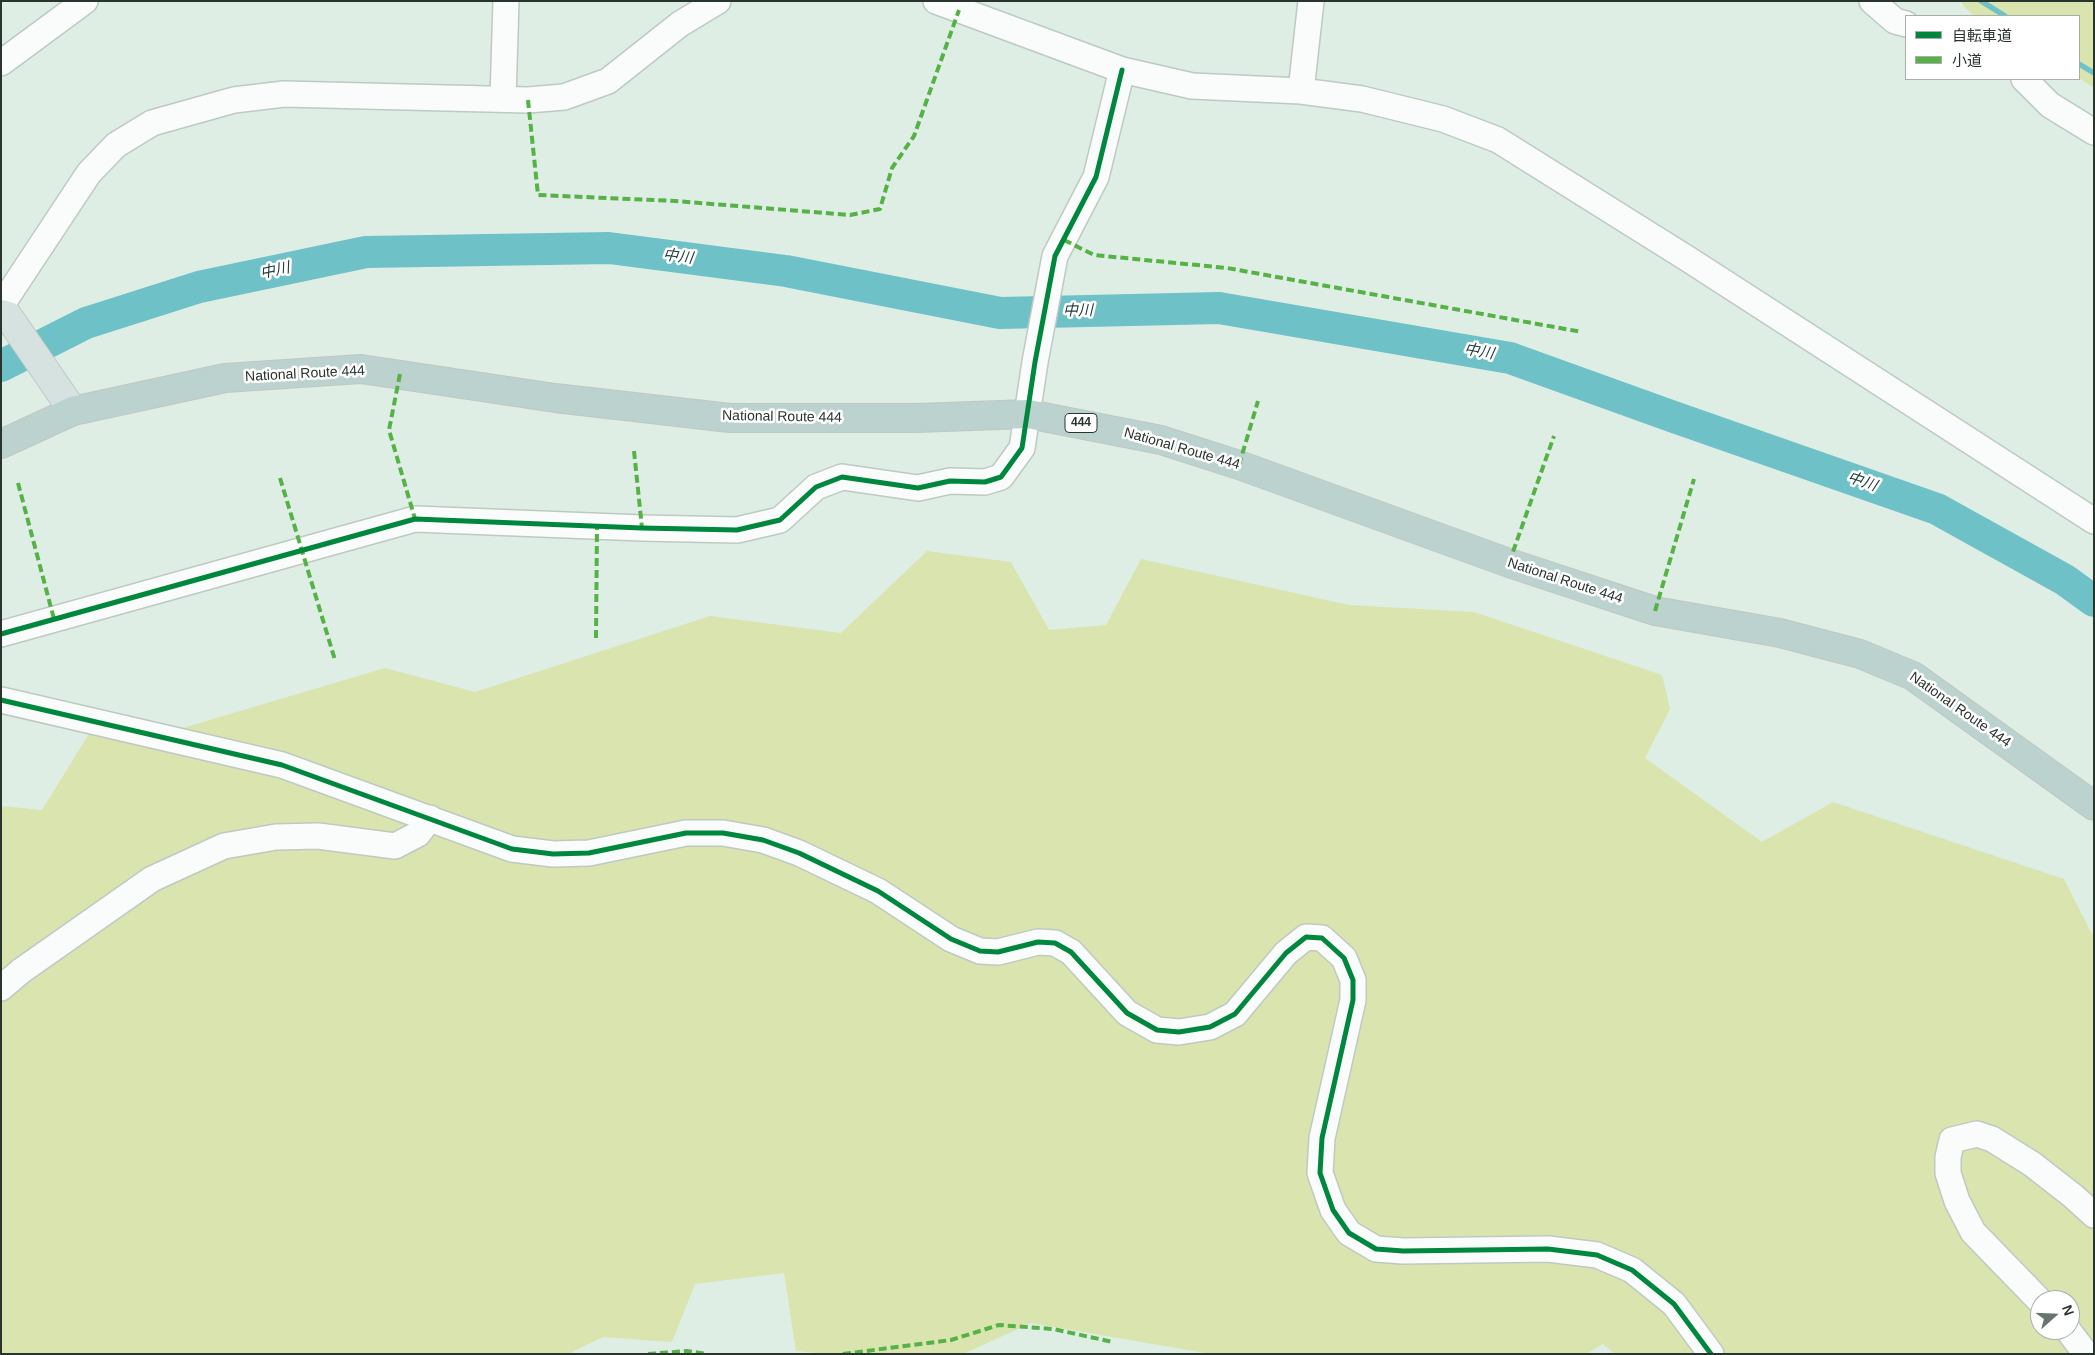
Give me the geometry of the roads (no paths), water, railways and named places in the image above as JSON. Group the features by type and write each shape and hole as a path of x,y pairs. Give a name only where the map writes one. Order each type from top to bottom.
{"highway":[{"name":"National Route 444","path":"1,444 68,403 225,378 361,368 555,398 730,418 917,418 1028,414 1161,440 1239,465 1509,563 1655,610 1780,633 1860,654 1913,676 2094,806"}],"main road":[{"path":"3,312 68,403"}],"street":[{"path":"1,63 85,1"},
{"path":"503,99 506,1"},
{"path":"3,312 89,173 116,145 152,123 234,100 284,94 528,100 564,97 608,81 680,24 718,1"},
{"path":"936,1 1122,70 1192,86 1301,91 1362,99 1443,119 1498,140 1688,259 2094,521"},
{"path":"1301,91 1311,1"},
{"path":"1872,1 1895,21 1905,24"},
{"path":"1,634 415,519 737,530 780,520 816,486 842,477 918,488 950,481 985,482 1001,477 1022,448 1035,362 1055,256 1096,177 1122,70"},
{"path":"2025,80 2050,105 2094,132"},
{"path":"1,700 282,765 512,849 553,854 589,853 686,833 723,833 763,840 799,853 878,891 951,939 980,951 998,952 1038,942 1056,943 1071,952 1127,1013 1157,1030 1179,1032 1210,1027 1235,1014 1286,953 1306,937 1322,938 1344,958 1353,980 1353,1000 1322,1138 1320,1173 1333,1210 1349,1233 1376,1248 1403,1251 1548,1249 1597,1255 1632,1270 1674,1304 1711,1354"},
{"path":"1,988 21,971 152,879 224,846 276,837 318,836 395,846 418,834 430,818"},
{"path":"2030,1291 1974,1232 1956,1201 1948,1173 1948,1157 1952,1140 1977,1134 1992,1139 2032,1164 2094,1215"},
{"path":"2076,1340 2086,1354"}],"waterway":[{"path":"1981,1 2003,15"},
{"path":"2080,65 2094,73"},
{"name":"中川","path":"1,366 86,323 199,287 366,252 609,248 786,271 1000,313 1219,308 1510,358 1937,509 2065,580 2094,601"}]}
